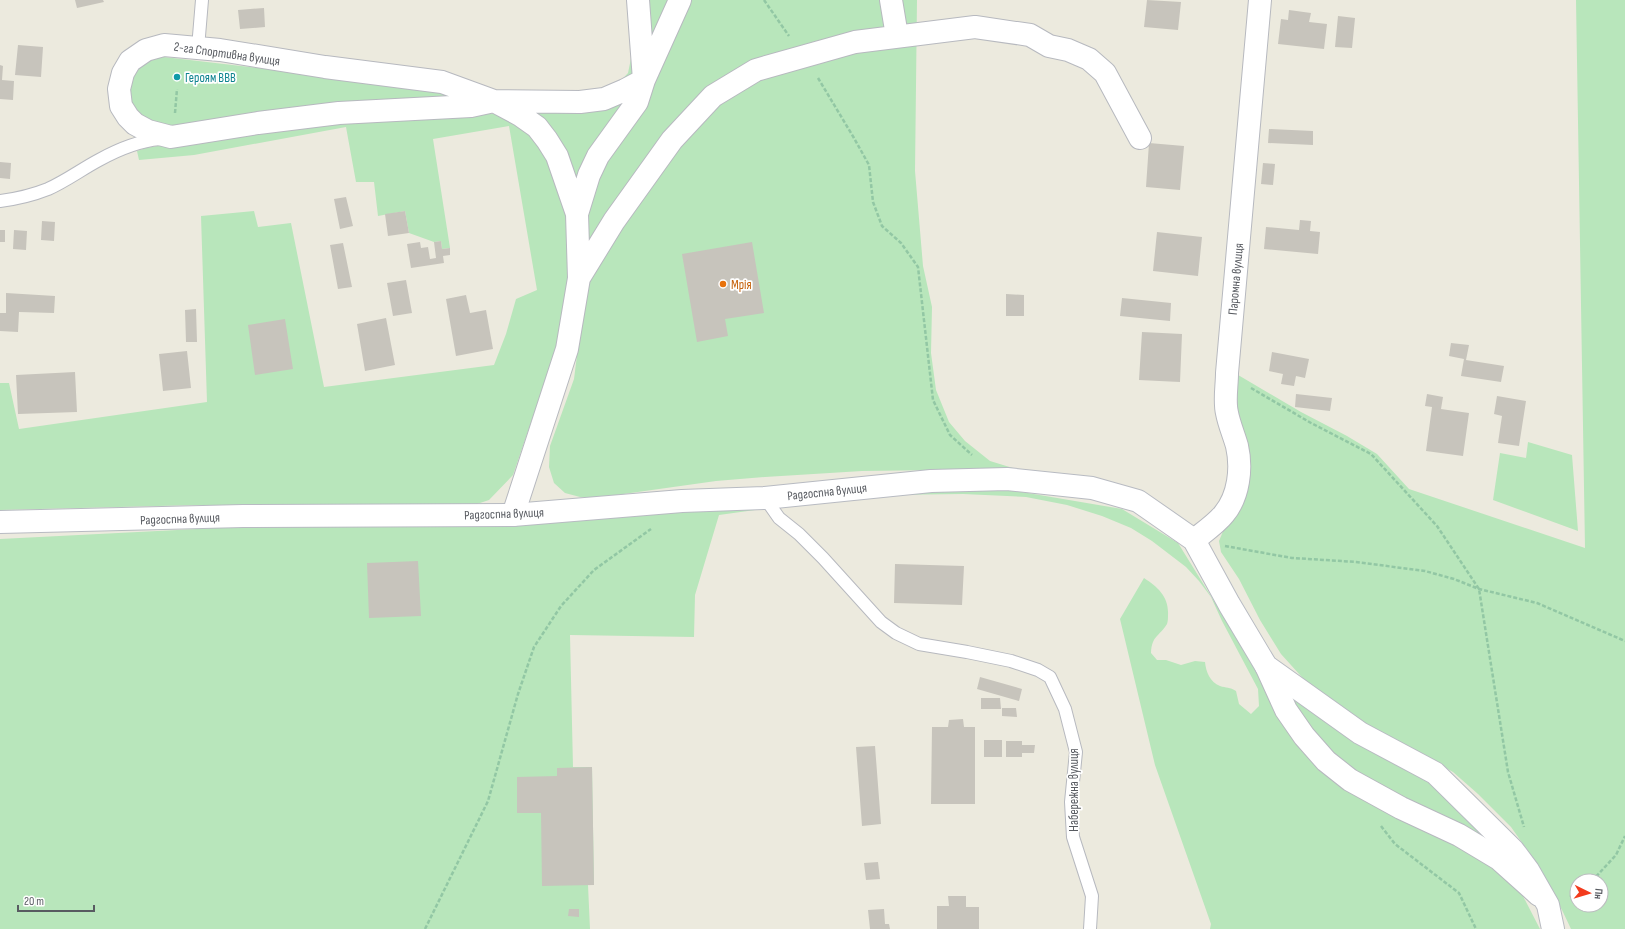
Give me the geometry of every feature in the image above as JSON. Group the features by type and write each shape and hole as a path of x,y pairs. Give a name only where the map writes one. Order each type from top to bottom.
{"street":[{"path":"638,0 644,80"},
{"path":"513,515 567,349 579,278 577,214 592,169 598,156 637,102 644,80 680,0"},
{"path":"891,0 897,36"},
{"name":"Паромна вулиця","path":"1194,540 1225,513 1235,496 1239,466 1237,447 1226,413 1226,373 1260,0"},
{"path":"579,278 614,221 672,140 713,96 756,70 855,42 974,27 1030,35 1049,46 1068,50 1089,59 1105,73 1140,138"},
{"name":"2-га Спортивна вулиця","path":"494,101 471,106 332,114 258,123 171,138 141,128 128,117 121,106 119,89 122,73 130,61 146,50 164,45 198,48 442,82 494,101 520,115 537,127 557,156 577,214"},
{"path":"494,101 580,102 604,99 644,80"},
{"name":"Радгоспна вулиця","path":"0,522 243,516 513,515 682,501 765,498 931,481 1007,479 1092,488 1138,501 1194,540"},
{"path":"1194,540 1229,604 1266,666 1286,710 1304,736 1326,761 1350,780 1401,808 1459,835 1499,859 1519,876 1548,905"},
{"path":"1266,666 1360,733 1435,773 1513,850 1528,870 1548,905 1554,929"}],"lane":[{"path":"198,48 202,0"},
{"path":"0,201 11,200 48,189 100,159 127,147 151,140 171,138"},
{"name":"Набережна вулиця","path":"765,498 779,518 809,544 881,622 896,633 919,644 967,652 1011,662 1038,670 1050,677 1065,709 1076,752 1071,802 1073,837 1092,896 1090,929"}],"path":[{"path":"764,0 819,80 869,166 873,202 882,226 901,243 918,267 933,400 950,435 974,456"},
{"path":"1226,373 1311,423 1371,454 1437,526 1479,589 1508,772 1526,831"},
{"path":"425,929 488,801 518,694 534,646 561,606 594,570 655,525"},
{"path":"1194,540 1292,558 1356,562 1425,571 1454,579 1479,589 1537,603 1625,641"},
{"path":"1377,820 1395,844 1459,893 1476,929"},
{"path":"1600,873 1616,856 1625,836"}],"green space":[{"path":"632,0 917,0 915,171 923,266 932,307 931,353 936,390 949,422 965,441 990,461 1016,469 862,471 765,477 716,481 595,498 580,497 565,493 554,483 549,467 550,446 574,379 584,300 584,225 525,109 614,88 628,73 635,39"},
{"path":"1576,0 1625,0 1625,929 1571,929 1562,910 1528,851 1511,827 1478,794 1453,772 1329,703 1309,685 1281,654 1260,620 1239,579 1221,552 1219,541 1224,529 1241,447 1233,372 1377,454 1409,489 1585,548"},
{"path":"164,57 425,89 469,98 156,129 133,109 129,100 129,93 132,80 139,69 151,60"},
{"path":"473,112 516,116 537,131 571,226 566,320 513,475 489,500 465,508 197,505 0,510 0,383 9,383 19,429 207,402 201,216 254,211 258,227 291,223 324,387 494,365 506,334 516,299 537,290 509,126 433,139 450,248 442,249 441,241 434,242 409,233 405,211 378,216 374,182 356,182 346,127 194,155 139,160 137,151 146,148 252,129"},
{"path":"1528,442 1572,455 1578,531 1493,500 1500,453 1526,458"},
{"path":"999,488 1122,509 1178,543 1261,677 1435,782 1497,846 1540,929 1210,929 1211,924 1155,765 1120,619 1144,578 1162,593 1168,609 1167,624 1154,639 1151,653 1157,660 1166,660 1181,665 1195,661 1205,662 1206,669 1211,679 1220,686 1236,691 1239,704 1251,714 1259,706 1258,689 1211,597 1186,567 1152,541 1131,528 1102,516 1067,505 1026,497 963,494 885,495 814,502 719,515 695,595 694,637 570,635 573,767 592,767 594,885 588,885 590,929 0,929 0,539"}],"building":[{"path":"75,0 103,0 104,2 77,8"},
{"path":"1147,0 1181,2 1178,30 1144,27"},
{"path":"264,8 265,27 240,29 238,10"},
{"path":"1289,10 1311,13 1309,22 1327,24 1324,49 1278,44 1281,19 1288,20"},
{"path":"1338,16 1355,18 1352,48 1335,47"},
{"path":"18,45 43,47 41,77 15,75"},
{"path":"0,65 3,66 2,80 14,81 13,100 0,99"},
{"path":"1269,129 1313,131 1313,145 1268,143"},
{"path":"1149,143 1184,146 1180,190 1146,187"},
{"path":"0,162 11,163 10,179 0,178"},
{"path":"1263,163 1275,164 1273,185 1261,184"},
{"path":"346,197 353,226 340,229 334,199"},
{"path":"405,211 409,233 388,236 385,214"},
{"path":"1300,220 1311,221 1310,231 1320,232 1318,254 1264,249 1266,227 1299,230"},
{"path":"42,221 55,222 54,241 41,240"},
{"path":"0,230 5,230 5,242 0,242"},
{"path":"14,230 27,231 26,250 13,249"},
{"path":"1157,232 1202,237 1198,276 1153,271"},
{"path":"441,241 442,249 450,248 450,255 443,256 444,263 411,268 407,244 420,242 421,248 428,247 430,259 436,258 434,242"},
{"name":"Мрія","path":"752,242 764,313 725,319 728,336 697,342 682,254"},
{"path":"343,243 352,287 338,289 330,245"},
{"path":"406,280 412,313 393,316 387,283"},
{"path":"6,293 55,296 54,313 19,312 18,332 0,331 0,313 6,313"},
{"path":"1006,294 1024,295 1024,316 1006,316"},
{"path":"466,295 470,313 486,310 493,349 456,356 446,299"},
{"path":"1122,298 1171,303 1170,321 1120,316"},
{"path":"196,309 197,342 186,342 185,310"},
{"path":"386,318 395,365 365,371 357,324"},
{"path":"285,319 293,369 255,375 248,325"},
{"path":"1142,332 1182,334 1180,382 1139,380"},
{"path":"1451,343 1469,345 1466,360 1504,366 1501,382 1461,376 1464,359 1449,356"},
{"path":"187,351 191,388 163,391 159,354"},
{"path":"1272,352 1309,359 1305,378 1296,376 1294,386 1281,384 1283,374 1269,371"},
{"path":"75,372 77,412 18,414 16,375"},
{"path":"1296,394 1332,398 1330,411 1295,407"},
{"path":"1427,394 1443,397 1441,409 1469,413 1463,456 1426,451 1432,407 1425,406"},
{"path":"1497,396 1526,401 1519,446 1498,443 1502,416 1494,414"},
{"path":"418,561 421,616 369,618 367,563"},
{"path":"895,564 964,566 962,605 894,603"},
{"path":"980,677 1022,689 1019,701 977,689"},
{"path":"981,698 1000,698 1001,709 981,709"},
{"path":"1002,708 1016,708 1017,717 1002,716"},
{"path":"963,719 964,727 975,727 975,804 931,804 932,727 948,727 949,720"},
{"path":"984,740 1002,740 1002,757 984,757"},
{"path":"1006,741 1022,741 1022,745 1035,745 1034,753 1022,753 1022,757 1006,757"},
{"path":"875,746 881,824 862,826 856,747"},
{"path":"592,767 594,885 542,886 541,813 517,813 517,777 557,776 557,768"},
{"path":"878,862 880,879 866,880 864,863"},
{"path":"948,896 966,896 966,907 979,907 979,929 937,929 937,906 949,906"},
{"path":"569,909 579,909 579,917 568,916"},
{"path":"884,909 885,924 889,924 890,929 870,929 868,910"}],"place":[{"name":"Героям ВВВ","path":"177,77"},
{"name":"Мрія","path":"723,284"}]}
